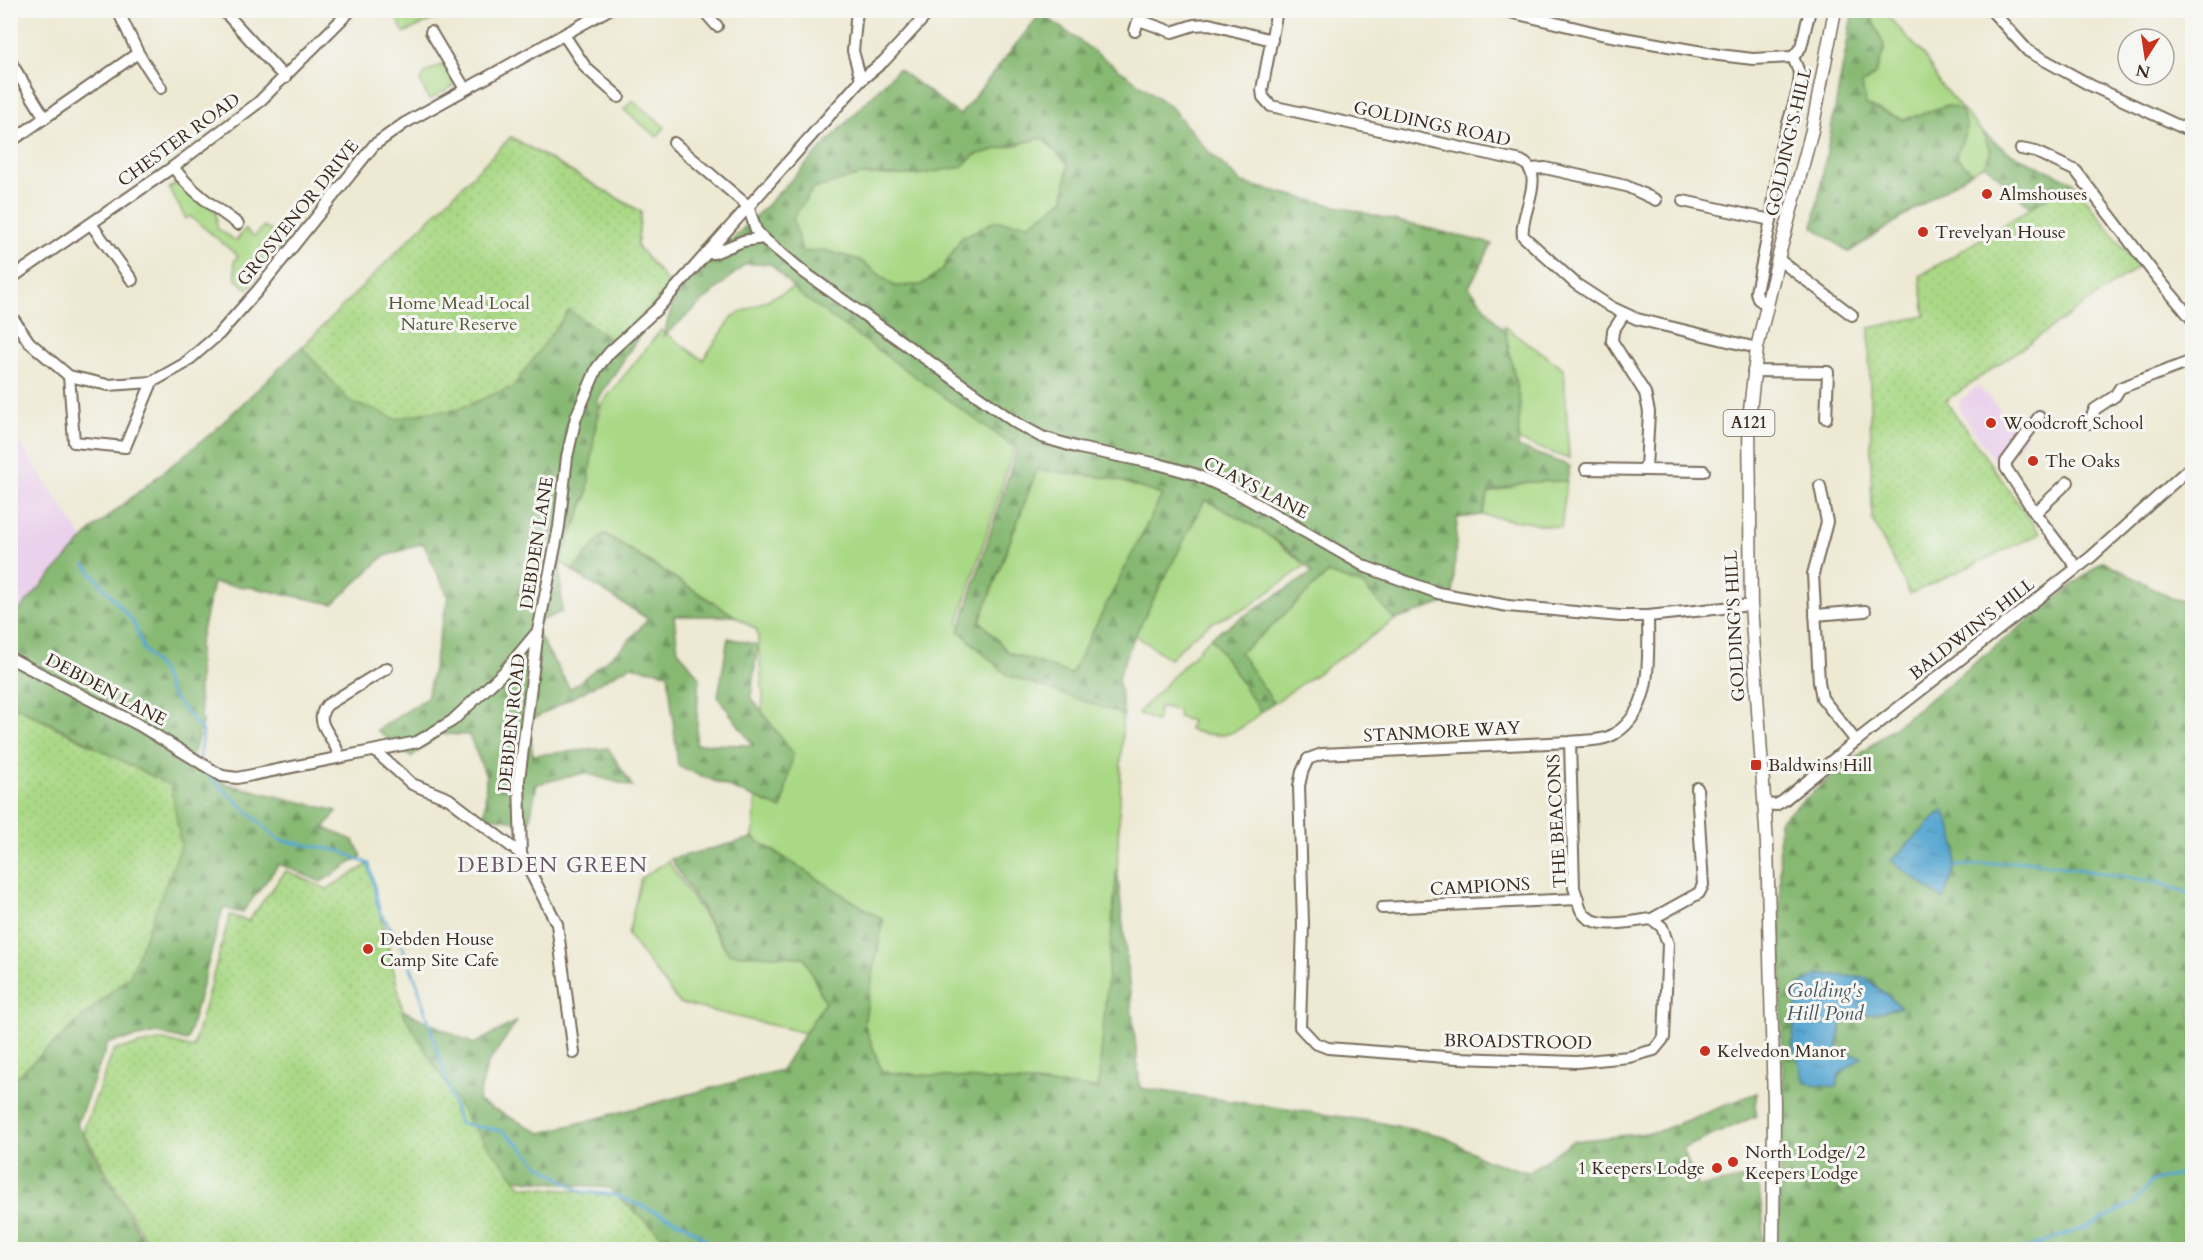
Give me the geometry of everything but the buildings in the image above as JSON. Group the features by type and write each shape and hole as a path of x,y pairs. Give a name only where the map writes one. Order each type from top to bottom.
{"main road":[{"name":"GOLDING'S HILL","path":"1773,1250 1774,1104 1767,844 1751,606 1749,419 1758,348 1778,259 1812,130 1834,10"}],"street":[{"path":"223,10 285,78"},
{"name":"CHESTER ROAD","path":"10,279 173,167 258,102 285,78 351,10"},
{"name":"GROSVENOR DRIVE","path":"10,314 30,342 69,376 108,385 152,382 184,364 219,334 258,290 374,145 405,123 608,10"},
{"path":"703,10 717,26"},
{"path":"857,10 854,51 861,80"},
{"name":"DEBDEN LANE","path":"10,657 139,725 222,776 237,778 417,742 452,721 504,672 538,631 559,526 567,457 576,417 597,368 610,352 657,309 861,80 884,61 932,10"},
{"name":"GOLDINGS ROAD","path":"1277,10 1262,90 1263,97 1271,106 1512,158 1528,164 1531,170"},
{"path":"1502,10 1602,34 1753,59 1793,57 1801,47 1810,10"},
{"path":"1991,10 2028,51 2090,85 2193,132"},
{"path":"1135,32 1140,15 1172,32 1194,25 1209,24 1272,40"},
{"path":"121,17 138,53 161,88"},
{"path":"431,32 465,89"},
{"path":"564,35 586,68 619,97"},
{"path":"10,142 138,53"},
{"path":"1767,305 1758,299 1756,292 1771,220 1781,147 1798,90 1800,75 1793,57"},
{"path":"10,61 45,118"},
{"path":"674,143 748,206"},
{"path":"2021,149 2036,152 2076,171 2156,276 2193,319"},
{"path":"173,167 182,179 201,196 238,224"},
{"path":"1656,200 1626,186 1545,168 1531,170 1533,183 1523,236 1576,284 1611,308 1624,314 1758,348"},
{"path":"1683,201 1771,220"},
{"name":"CLAYS LANE","path":"748,206 756,230 805,273 1016,423 1042,437 1079,448 1158,464 1194,474 1240,495 1366,567 1437,593 1508,606 1620,616 1648,616 1751,606"},
{"path":"91,224 132,280"},
{"path":"706,253 714,253 743,241 763,238"},
{"path":"1778,259 1852,315"},
{"path":"1624,314 1614,331 1612,341 1645,393 1648,412 1646,468"},
{"path":"2089,423 2095,409 2115,396 2120,388 2193,361"},
{"path":"1754,372 1828,372 1826,418"},
{"path":"69,376 74,442 125,447 152,382"},
{"path":"2039,417 2006,462 2006,468 2035,513 2077,568"},
{"name":"BALDWIN'S HILL","path":"1764,804 1776,805 1783,801 2077,568 2193,466"},
{"path":"1586,469 1646,468 1704,471"},
{"path":"2035,513 2068,482"},
{"path":"1820,486 1827,522 1813,574 1819,681 1822,698 1856,741"},
{"path":"1815,615 1865,611"},
{"name":"STANMORE WAY","path":"1303,924 1299,786 1308,759 1322,754 1569,742 1616,734 1637,710 1644,698 1647,678 1648,616"},
{"name":"DEBDEN ROAD","path":"521,854 519,780 538,631"},
{"path":"339,757 333,738 322,725 323,710 327,705 387,668"},
{"name":"THE BEACONS","path":"1569,742 1574,888 1578,899"},
{"name":"DEBDEN ROAD","path":"375,751 412,784 449,799 521,854 557,924 574,1053"},
{"path":"1578,899 1581,910 1588,919 1605,923 1652,919 1699,892 1703,885 1697,788"},
{"name":"CAMPIONS","path":"1382,908 1578,899"},
{"name":"BROADSTROOD","path":"1303,924 1300,1027 1315,1044 1328,1048 1458,1058 1577,1062 1629,1057 1654,1050 1664,1038 1668,944 1662,927 1652,919"}],"shaded area":[{"name":"Woodcroft School","path":"1978,386 2026,437 1999,467 1959,410 1960,400"},
{"path":"10,428 84,540 11,619 10,619"}],"green space":[{"path":"393,11 433,11 430,13 434,19 404,33"},
{"path":"1853,11 1869,11 1885,48 1875,74 1862,85 1866,105 1904,120 1947,105 1961,110 1967,127 1956,157 1972,172 1849,252 1813,227"},
{"path":"1869,11 1883,11 1924,55 1940,84 1981,131 1991,151 1985,164 1972,172 1956,157 1967,127 1947,105 1904,120 1866,105 1862,85 1875,74 1885,48"},
{"path":"1041,13 1171,107 1205,148 1242,183 1492,244 1469,287 1506,334 1520,403 1518,447 1570,466 1567,481 1527,482 1489,492 1482,515 1457,518 1453,600 1395,620 1363,585 1328,573 1240,653 1274,703 1261,712 1211,637 1312,573 1291,551 1277,541 1205,500 1135,635 1118,678 1124,715 1007,675 959,631 1017,449 799,294 771,264 745,264 663,337 675,296 768,204 898,69 960,115","holes":["1042,138 1068,164 1064,199 1030,224 995,221 961,238 942,270 921,285 894,286 860,260 824,250 802,252 793,218 813,189 860,175 916,175 961,167 975,155","1037,470 1111,478 1162,495 1071,674 1008,652 980,621"]},
{"path":"444,64 457,84 429,100 420,81 426,72"},
{"path":"632,100 665,127 657,137 624,110"},
{"path":"1981,131 2008,152 2073,182 2031,208 1985,164 1991,151"},
{"path":"511,137 641,212 637,246 671,286 599,398 587,496 560,564 562,612 532,624 570,689 624,646 648,619 572,571 604,534 735,616 674,616 678,650 699,677 696,744 753,745 718,697 728,638 758,645 751,697 793,754 782,809 678,766 668,673 630,666 528,722 533,755 608,748 633,787 585,773 537,784 529,823 485,816 486,776 469,735 439,734 411,757 377,730 427,698 448,596 423,543 383,557 333,604 255,588 213,583 199,644 199,694 202,723 192,759 227,784 337,811 324,828 353,840 362,856 321,882 279,864 242,913 223,908 187,1041 158,1033 108,1043 77,1124 148,1249 11,1249 11,1081 130,975 93,745 11,704 10,620 94,528 214,431 339,311 480,171"},
{"name":"Home Mead Local Nature Reserve","path":"511,137 641,212 637,246 671,286 618,344 569,310 512,388 456,410 427,412 395,419 374,409 351,403 302,347"},
{"path":"1042,138 1068,164 1064,199 1030,224 995,221 961,238 942,270 921,285 894,286 860,260 824,250 802,252 792,218 813,189 860,175 916,175 961,167 975,155"},
{"path":"180,181 216,211 217,228 236,241 245,229 254,237 264,226 286,242 248,289 236,280 234,262 238,256 190,216 186,219 169,188"},
{"path":"2073,182 2138,267 1946,401 2040,534 1910,594 1872,519 1869,328 1925,316 1920,276"},
{"path":"797,286 1016,442 958,623 1006,667 1123,708 1117,875 1099,1088 882,1072 864,1023 883,920 753,838 763,696 757,630 606,534 574,571 560,562 602,403 661,330 703,360 733,316"},
{"path":"1504,326 1564,369 1569,459 1517,440 1518,396"},
{"path":"1037,469 1111,478 1162,495 1071,675 1008,652 980,621"},
{"path":"1567,481 1561,528 1482,515 1489,493 1527,482"},
{"path":"1205,499 1260,529 1306,565 1248,607 1211,623 1170,659 1135,635"},
{"path":"2103,561 2171,598 2192,603 2192,1249 1778,1250 1783,1092 1779,821","holes":["1821,974 1866,978 1901,1007 1842,1021 1837,1052"]},
{"path":"1328,573 1363,585 1395,620 1274,703 1239,654"},
{"path":"1211,637 1261,712 1243,727 1220,735 1189,730 1191,721 1178,717 1179,711 1160,706 1156,722 1138,713"},
{"path":"10,704 171,786 181,846 130,975 11,1081"},
{"path":"753,838 883,920 864,1023 882,1072 1098,1088 1117,868 1140,1088 1377,1122 1443,1136 1486,1160 1528,1172 1573,1141 1657,1132 1756,1093 1756,1116 1682,1149 1699,1187 1757,1176 1763,1218 1763,1249 723,1250 689,1238 676,1249 609,1188 515,1179 411,1194 398,1008 474,1044 517,1021 487,1065 478,1101 541,1133 781,1070 825,1002 804,957 729,954 671,859"},
{"path":"668,861 729,954 804,957 825,1002 805,1033 679,1003 628,935 641,878"},
{"path":"369,864 404,1015 469,1122 521,1186 616,1195 661,1235 708,1249 151,1249 83,1131 114,1050 164,1040 193,1048 230,915 248,921 286,871 327,889"}],"water":[{"path":"1944,809 1956,846 1956,855 1953,874 1943,899 1891,861"},
{"name":"Golding's Hill Pond","path":"1821,974 1866,978 1901,1007 1842,1021 1837,1051 1863,1057 1840,1073 1837,1087 1805,1083 1792,1044 1799,985"}],"waterway":[{"path":"85,565 134,623 144,650 161,671 170,693 203,732 199,759"},
{"path":"202,770 279,840 340,851 369,864 380,913 402,946 417,983 459,1123 502,1131 521,1146 539,1165 582,1192 616,1195 684,1224 719,1250"},
{"path":"1956,866 2027,861 2156,882 2192,894"},
{"path":"2021,1250 2087,1227 2135,1203 2151,1182 2192,1170"}],"place":[{"name":"Almshouses","path":"1987,194"},
{"name":"Trevelyan House","path":"1923,232"},
{"name":"Woodcroft School","path":"1991,423"},
{"name":"The Oaks","path":"2033,461"},
{"name":"Baldwins Hill","path":"1756,765"},
{"name":"Debden House Camp Site Cafe","path":"368,949"},
{"name":"Kelvedon Manor","path":"1705,1051"},
{"name":"North Lodge/ 2 Keepers Lodge","path":"1733,1162"},
{"name":"1 Keepers Lodge","path":"1717,1168"}],"district":[{"name":"DEBDEN GREEN","path":"553,865"}]}
